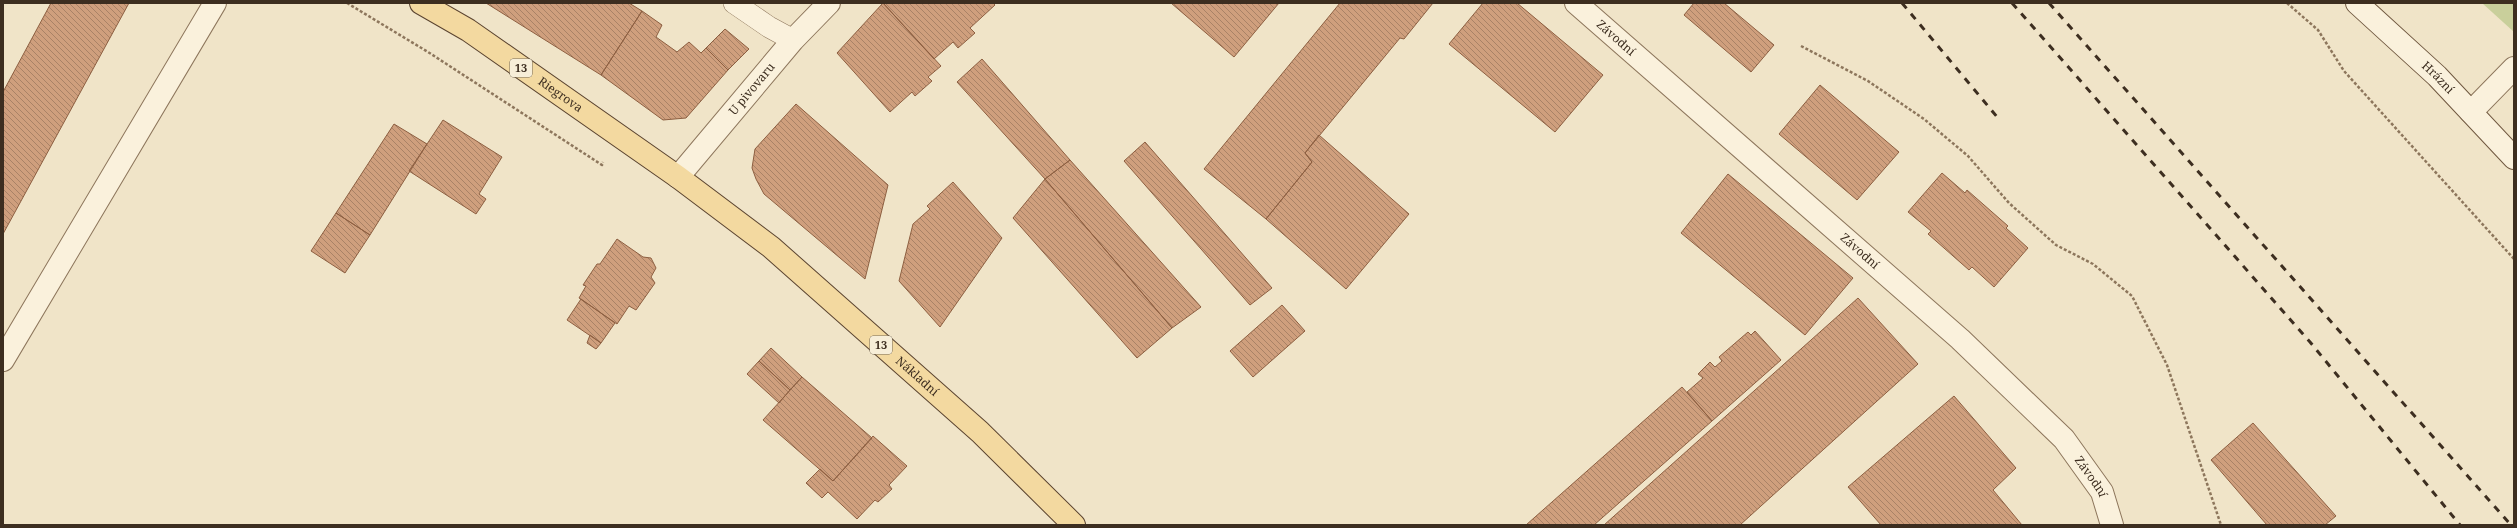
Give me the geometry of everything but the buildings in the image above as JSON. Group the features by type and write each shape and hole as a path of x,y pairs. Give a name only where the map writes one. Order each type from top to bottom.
{"main road":[{"name":"Riegrova","path":"421,3 468,30 678,177"},
{"name":"Nákladní","path":"678,177 771,247 980,432 1074,525"}],"street":[{"path":"3,360 215,3"},
{"name":"U pivovaru","path":"678,177 793,40 829,3"},
{"name":"Závodní","path":"1576,3 1960,340 2064,439 2102,492 2112,525"},
{"name":"Hrázní","path":"2357,3 2437,76 2514,158"},
{"path":"2472,112 2514,68"}],"lane":[{"path":"734,3 768,27 793,40"}],"path":[{"path":"347,3 428,52 602,165 619,136"},
{"path":"2287,3 2318,30 2344,71 2514,259"},
{"path":"1801,46 1868,81 1924,119 1968,156 2009,204 2056,245 2093,264 2132,296 2167,365 2221,525"}],"green space":[{"path":"2482,3 2514,3 2514,32"}],"railway":[{"path":"1902,3 1998,118"},
{"path":"2012,3 2310,342 2460,525"},
{"path":"2049,3 2511,525"}]}
